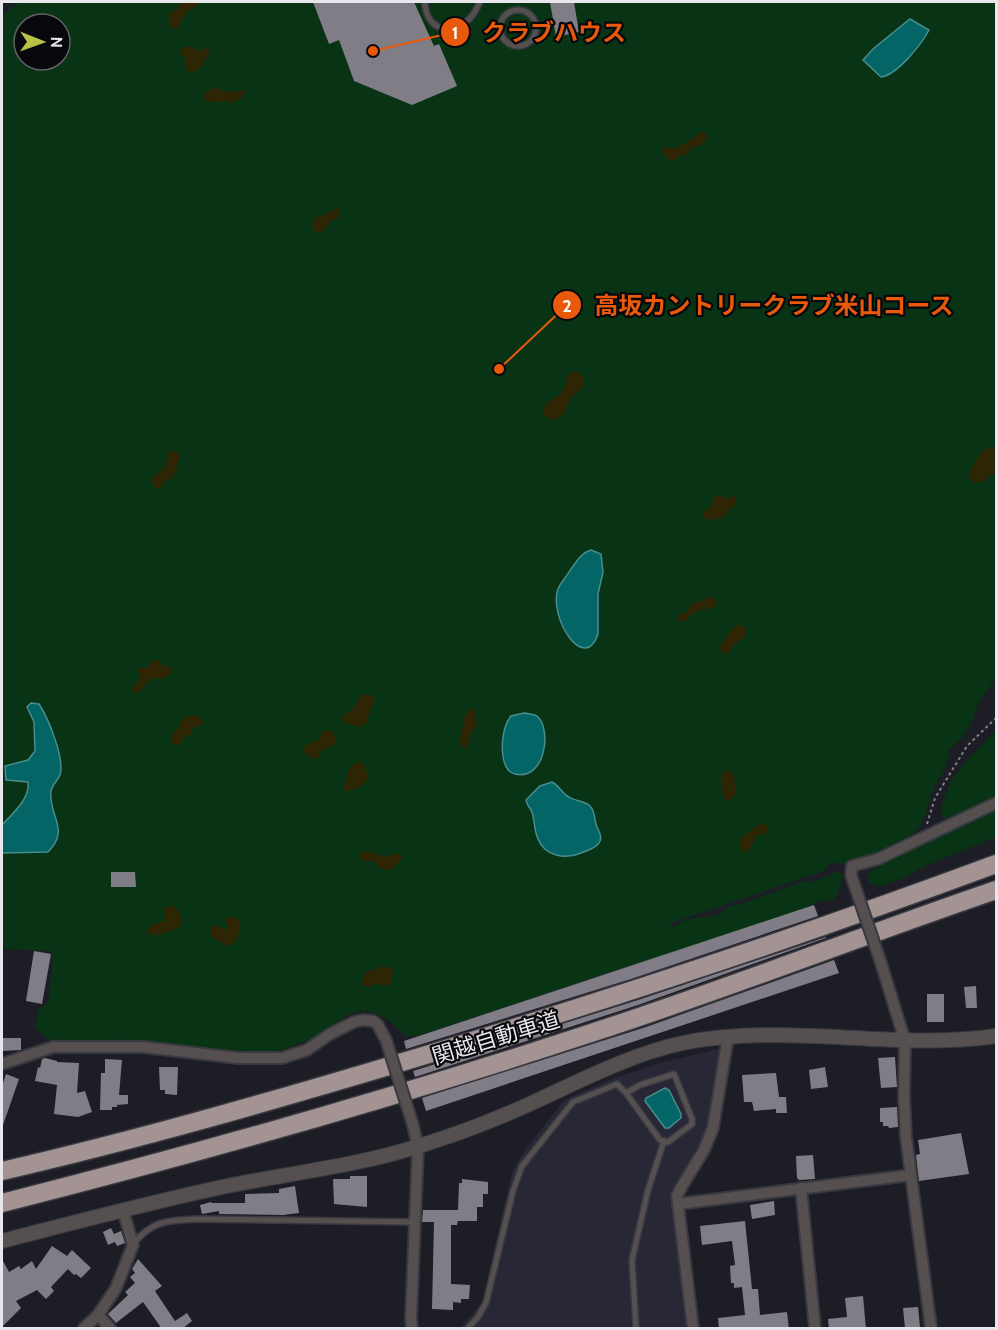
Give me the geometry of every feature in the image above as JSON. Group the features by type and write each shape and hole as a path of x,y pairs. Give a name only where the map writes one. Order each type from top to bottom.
{"highway":[{"name":"関越自動車道","path":"2,1171 228,1113 479,1039 714,965 996,864"},
{"name":"関越自動車道","path":"2,1203 161,1161 486,1067 720,989 996,890"}],"street":[{"path":"931,1329 911,1174 904,1096 905,1041 851,875 852,866 878,858 996,803"},
{"path":"2,1064 53,1047 143,1047 238,1058 282,1058 307,1050 330,1034 354,1022 373,1021 378,1025 386,1041 418,1147 412,1329"},
{"path":"2,1241 228,1186 376,1158 418,1147 492,1120 588,1076 680,1044 728,1037 774,1034 905,1041 966,1040 996,1036"},
{"path":"693,1329 677,1196 704,1150 713,1128 728,1037"},
{"path":"678,1204 911,1174"},
{"path":"801,1188 815,1329"},
{"path":"84,1329 98,1315 116,1288 133,1245 123,1210"},
{"path":"98,1315 110,1329"}],"lane":[{"path":"425,2 431,21 440,29 454,29 468,21 480,2"},
{"path":"522,2 523,10"},
{"path":"523,10 533,16 536,21 536,33 529,43 511,45 502,37 500,31 502,19 511,11 523,10"},
{"path":"468,1329 486,1303 513,1191 522,1166 573,1102 617,1084 660,1140 668,1142 692,1124 674,1074 640,1085 626,1093"},
{"path":"636,1329 632,1260 648,1190 664,1141"},
{"path":"133,1245 154,1225 171,1221 198,1219 414,1222"}],"path":[{"path":"922,838 935,798 967,746 996,718"}],"shaded area":[{"path":"20,2 996,2 996,678 979,702 963,737 949,750 945,768 932,793 926,814 913,833 877,853 847,864 830,862 824,871 668,924 674,927 694,918 715,916 729,906 741,904 802,882 820,879 835,872 843,874 840,888 833,900 820,901 803,909 418,1036 406,1036 385,1018 361,1011 343,1018 327,1031 273,1053 132,1043 119,1039 92,1042 47,1039 36,1027 38,1010 48,1002 53,963 51,951 2,949 2,15"},
{"path":"910,19 929,30 915,51 901,65 881,77 863,60"},
{"path":"591,550 601,554 603,572 598,594 598,634 592,645 584,648 569,637 558,613 556,600 562,581 584,553"},
{"path":"31,703 39,704 43,710 55,738 60,759 60,775 51,791 58,836 48,852 2,853 2,825 24,800 28,788 28,782 6,780 5,766 28,760 35,751 34,722 27,707"},
{"path":"524,713 536,715 542,722 545,741 540,762 534,770 525,774 515,774 508,770 504,762 503,735 511,716"},
{"path":"996,730 996,799 968,813 942,819 942,806 952,781 968,759"},
{"path":"552,782 566,795 592,808 601,836 595,847 575,855 562,856 550,853 541,845 532,812 526,800 540,786"},
{"path":"996,807 996,837 880,887 869,883 867,874 920,843 954,830"},
{"path":"718,1049 721,1052 708,1124 703,1139 674,1186 672,1199 687,1328 460,1328 482,1302 512,1172 525,1150 564,1100 614,1078 664,1062"},
{"path":"665,1088 669,1090 681,1114 681,1118 669,1128 665,1128 645,1101 646,1098"}],"sand":[{"path":"180,2 203,2 187,12 177,29 172,29 168,21 171,11 176,10"},
{"path":"189,46 198,50 210,51 208,57 203,60 203,66 196,71 189,72 186,69 186,59 180,54 181,49"},
{"path":"213,88 228,92 242,90 245,93 243,97 232,103 208,102 204,98 205,92"},
{"path":"704,132 707,135 706,141 700,146 691,148 688,155 679,156 670,161 661,151 666,146 672,149 680,146"},
{"path":"336,207 340,209 338,218 331,220 322,231 313,231 312,225 315,218 331,212"},
{"path":"575,371 583,376 584,387 569,401 563,415 549,419 543,413 545,405 565,387 567,375"},
{"path":"996,447 996,473 990,475 985,481 974,483 969,476 971,468 982,451"},
{"path":"169,451 180,455 178,467 172,479 166,480 160,488 156,488 151,483 151,479 165,467"},
{"path":"715,495 728,498 735,496 736,504 723,518 707,520 703,513 711,506"},
{"path":"709,597 716,599 717,604 713,608 698,610 683,622 678,621 677,616 686,612 693,602"},
{"path":"740,624 746,629 745,637 727,654 722,653 720,647 731,630"},
{"path":"157,659 163,666 172,667 172,673 163,679 152,678 136,693 132,689 140,680 138,668 148,667 152,661"},
{"path":"361,695 371,695 376,700 370,709 367,723 359,727 343,722 342,717 354,708"},
{"path":"471,707 476,713 474,718 477,726 470,735 468,746 464,748 459,743 463,719"},
{"path":"193,715 202,719 204,724 193,728 191,735 185,736 180,744 175,746 171,743 171,736 183,718"},
{"path":"330,730 337,741 322,750 319,757 309,757 304,751 305,745 318,740 323,731"},
{"path":"358,761 365,766 368,779 357,788 344,791 343,786 350,767"},
{"path":"728,770 732,773 736,792 727,801 723,798 721,779 722,773"},
{"path":"761,823 768,826 766,833 756,836 751,848 743,853 739,846 742,837"},
{"path":"363,851 384,857 400,853 402,858 392,870 381,869 374,861 365,862 360,858"},
{"path":"172,906 180,915 182,921 180,927 160,935 147,934 147,929 165,921 164,908"},
{"path":"235,917 240,921 240,925 236,939 227,946 212,937 210,931 212,926 216,925 227,930 225,920"},
{"path":"381,966 394,969 390,984 384,986 376,984 368,987 361,985 365,973 370,970 375,971"}],"building":[{"path":"313,2 414,2 434,46 439,44 457,86 412,105 354,81 339,40 329,44"},
{"path":"550,2 574,2 579,32 556,37"},
{"path":"111,872 135,872 136,887 111,887"},
{"path":"814,905 818,916 631,979 406,1049 404,1041"},
{"path":"826,937 638,1005 415,1077 413,1071 638,1000"},
{"path":"34,951 51,954 42,1004 26,1001"},
{"path":"834,960 839,973 426,1111 422,1098 646,1027"},
{"path":"976,986 977,1008 966,1008 964,987"},
{"path":"927,994 944,994 944,1022 927,1022"},
{"path":"2,1038 21,1038 21,1050 2,1051"},
{"path":"895,1057 897,1087 881,1088 878,1058"},
{"path":"42,1059 57,1062 79,1063 77,1093 85,1091 92,1112 78,1117 54,1114 57,1085 35,1081 38,1067 40,1068"},
{"path":"105,1059 122,1060 119,1095 128,1095 128,1104 117,1105 117,1107 112,1107 112,1110 100,1110 101,1073 105,1073"},
{"path":"159,1067 178,1067 177,1095 165,1094 165,1090 160,1090"},
{"path":"825,1067 828,1087 811,1089 809,1070"},
{"path":"776,1073 779,1097 786,1097 787,1113 776,1113 776,1109 754,1111 752,1102 744,1102 742,1075"},
{"path":"6,1074 19,1079 3,1125 2,1086"},
{"path":"897,1107 898,1127 883,1126 883,1122 880,1122 880,1108"},
{"path":"961,1133 969,1174 919,1181 916,1155 920,1154 918,1140"},
{"path":"813,1155 815,1179 799,1180 796,1156"},
{"path":"350,1176 367,1176 367,1207 334,1204 333,1179 350,1179"},
{"path":"462,1179 488,1182 488,1194 483,1194 483,1207 477,1207 477,1221 458,1221 457,1225 451,1225 451,1284 470,1285 469,1299 461,1299 461,1303 453,1302 453,1310 432,1309 434,1222 422,1222 423,1210 458,1210 459,1183 462,1183"},
{"path":"295,1186 299,1213 219,1214 219,1211 202,1214 200,1205 211,1202 245,1203 245,1194 279,1193 279,1189"},
{"path":"774,1201 775,1215 752,1219 750,1205"},
{"path":"745,1221 752,1289 758,1289 760,1315 787,1312 789,1329 719,1329 718,1318 745,1315 742,1287 734,1288 734,1283 731,1283 730,1266 735,1265 732,1241 702,1245 700,1226"},
{"path":"111,1228 114,1234 121,1231 125,1243 117,1246 115,1242 108,1245 103,1232"},
{"path":"52,1246 67,1256 72,1250 91,1268 81,1278 68,1269 51,1287 54,1291 46,1299 37,1290 16,1301 21,1308 2,1327 2,1259 9,1272 19,1266 21,1269 32,1261 36,1269"},
{"path":"138,1259 162,1286 155,1291 175,1321 187,1313 192,1321 182,1329 162,1329 143,1302 116,1323 108,1314 128,1295 125,1292 135,1283 130,1277 135,1273 132,1269"},
{"path":"863,1296 866,1329 829,1329 828,1319 847,1317 845,1298"},
{"path":"918,1307 920,1327 905,1328 903,1308"}],"place":[{"name":"クラブハウス","path":"373,51"},
{"name":"高坂カントリークラブ米山コース","path":"499,369"}]}
